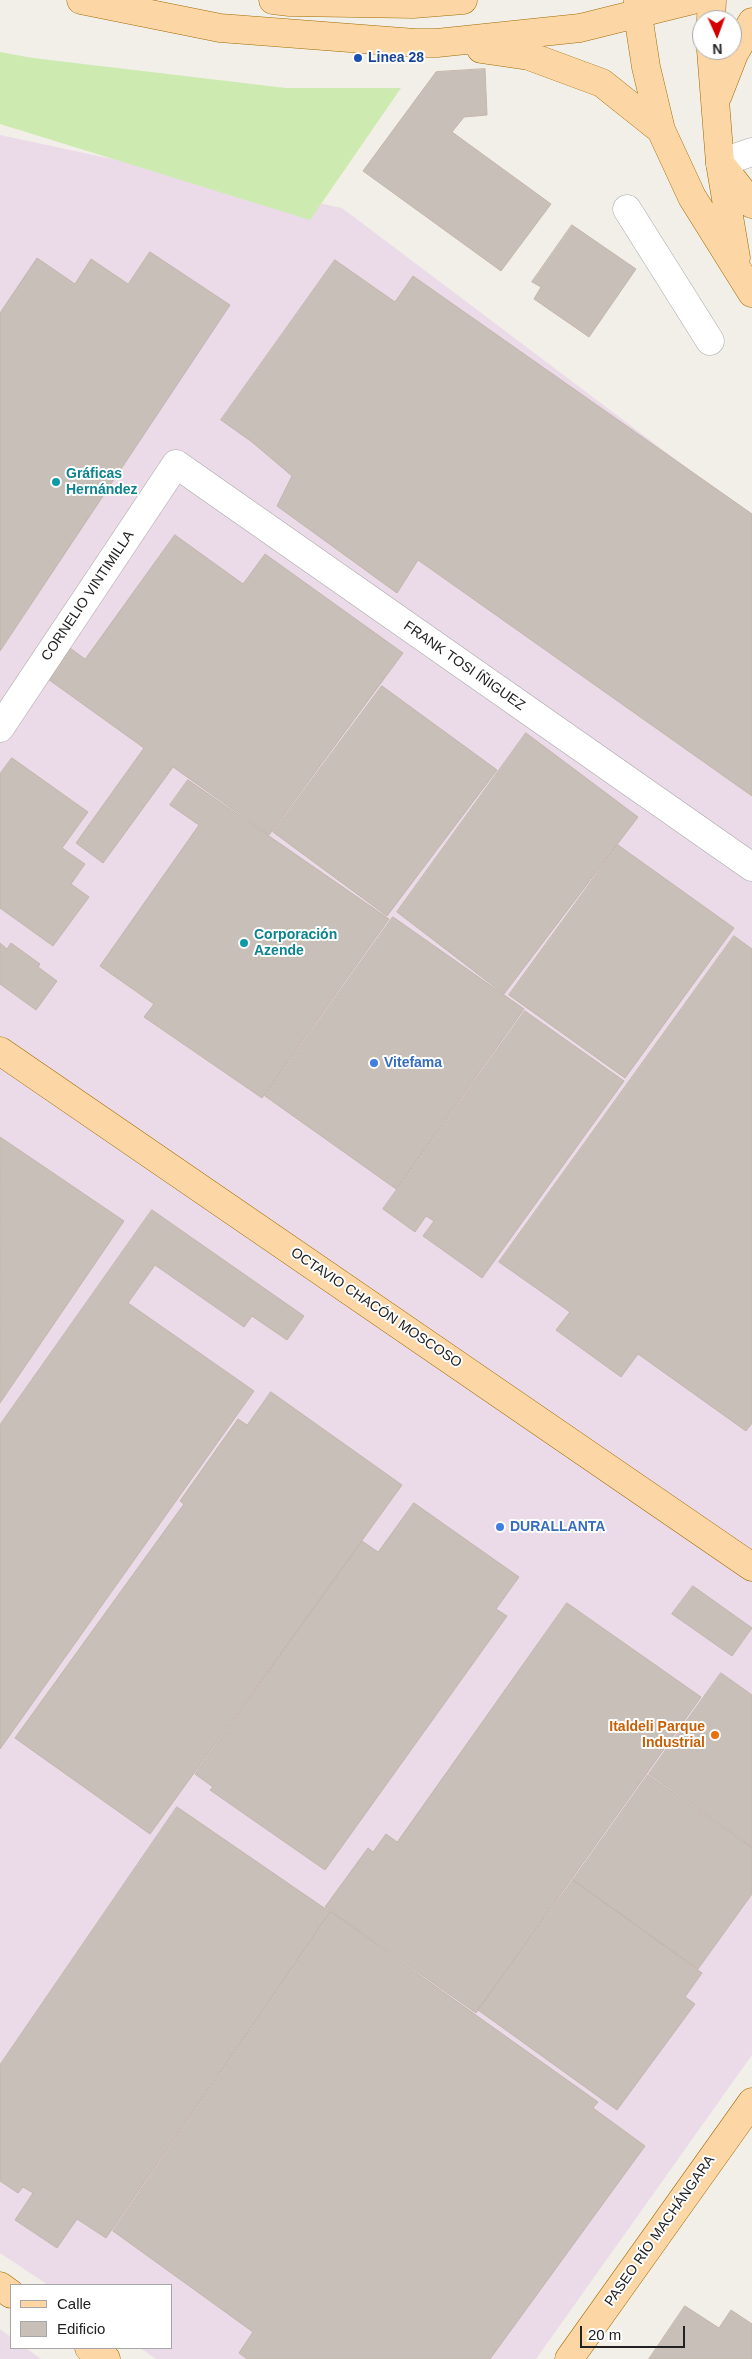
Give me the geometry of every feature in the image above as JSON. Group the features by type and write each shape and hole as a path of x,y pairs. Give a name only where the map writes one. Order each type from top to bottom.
{"main road":[{"path":"81,0 220,28 415,44 580,28 638,7 693,0"},
{"path":"273,0 413,4 463,0"},
{"path":"638,7 661,130 692,197 745,274"},
{"path":"715,104 734,54 752,22"},
{"path":"437,43 529,56 602,83 661,130"},
{"path":"712,60 720,163 745,274 752,293"},
{"path":"720,163 752,204"},
{"name":"OCTAVIO CHACÓN MOSCOSO","path":"0,1051 752,1567"},
{"name":"PASEO RÍO MACHÁNGARA","path":"569,2359 752,2102"},
{"path":"91,2349 106,2359"}],"street":[{"path":"720,163 752,152"},
{"path":"628,209 710,341"},
{"name":"CORNELIO VINTIMILLA","path":"0,728 176,464"},
{"name":"FRANK TOSI ÍÑIGUEZ","path":"176,464 748,858"}],"shaded area":[{"path":"0,135 342,208 752,517 752,2055 536,2359 156,2359 141,2349 172,2349 172,2284 46,2284 0,2253"},
{"path":"0,2329 10,2336 10,2349 27,2349 41,2359 0,2359"}],"green space":[{"path":"0,52 33,58 286,88 401,88 310,220 0,124"}],"building":[{"path":"485,69 487,115 464,117 452,132 551,204 501,271 363,171 436,72"},
{"path":"572,225 636,269 589,337 534,299 541,287 532,282"},
{"name":"Gráficas Hernández","path":"150,252 230,305 0,651 0,313 37,258 75,284 91,259 128,284"},
{"path":"335,260 395,302 413,276 752,514 752,796 418,560 397,593 277,506 292,476 252,442 221,420"},
{"path":"175,535 243,584 265,554 403,653 269,835 173,767 103,863 76,843 144,748 41,674 63,643 85,659"},
{"path":"382,686 497,770 387,916 273,832"},
{"path":"526,733 638,817 504,994 397,912"},
{"path":"12,758 88,812 62,848 85,864 71,884 89,897 53,946 0,908 0,774"},
{"name":"Corporación Azende","path":"188,780 389,919 262,1098 144,1017 154,1004 100,966 199,825 170,805"},
{"path":"618,845 734,928 625,1078 509,995"},
{"path":"393,917 524,1009 396,1189 265,1096"},
{"path":"734,936 752,949 752,1423 746,1431 638,1354 621,1377 556,1330 570,1312 499,1262"},
{"path":"0,943 7,949 11,943 40,964 38,967 57,981 36,1010 0,984"},
{"path":"525,1011 624,1081 482,1278 423,1236 434,1221 426,1216 415,1232 383,1209"},
{"path":"0,1137 124,1221 0,1403"},
{"path":"152,1210 304,1316 287,1340 252,1316 244,1327 155,1265 128,1303 254,1391 0,1749 0,1425"},
{"path":"271,1392 402,1485 150,1834 15,1738 184,1504 180,1501 238,1419 247,1425"},
{"path":"414,1503 519,1577 496,1609 507,1616 325,1870 210,1790 213,1787 195,1774 362,1541 378,1552"},
{"path":"693,1586 752,1628 732,1656 672,1614"},
{"path":"567,1603 701,1697 476,2013 325,1907 368,1848 373,1852 386,1834 397,1842"},
{"name":"Italdeli Parque Industrial","path":"721,1673 752,1695 752,1847 649,1774"},
{"path":"648,1775 752,1848 752,1894 698,1969 573,1880"},
{"path":"177,1807 330,1912 106,2238 77,2219 57,2248 15,2220 33,2193 23,2187 18,2193 0,2181 0,2065"},
{"path":"573,1880 702,1973 685,1997 695,2004 617,2110 478,2010"},
{"path":"331,1912 598,2102 593,2108 645,2146 490,2359 247,2359 239,2353 253,2332 113,2231"},
{"path":"685,2306 719,2328 731,2310 752,2324 752,2359 649,2359"}],"place":[{"name":"Linea 28","path":"358,58"},
{"name":"Gráficas Hernández","path":"56,482"},
{"name":"Corporación Azende","path":"244,943"},
{"name":"Vitefama","path":"374,1063"},
{"name":"DURALLANTA","path":"500,1527"},
{"name":"Italdeli Parque Industrial","path":"715,1735"}]}
